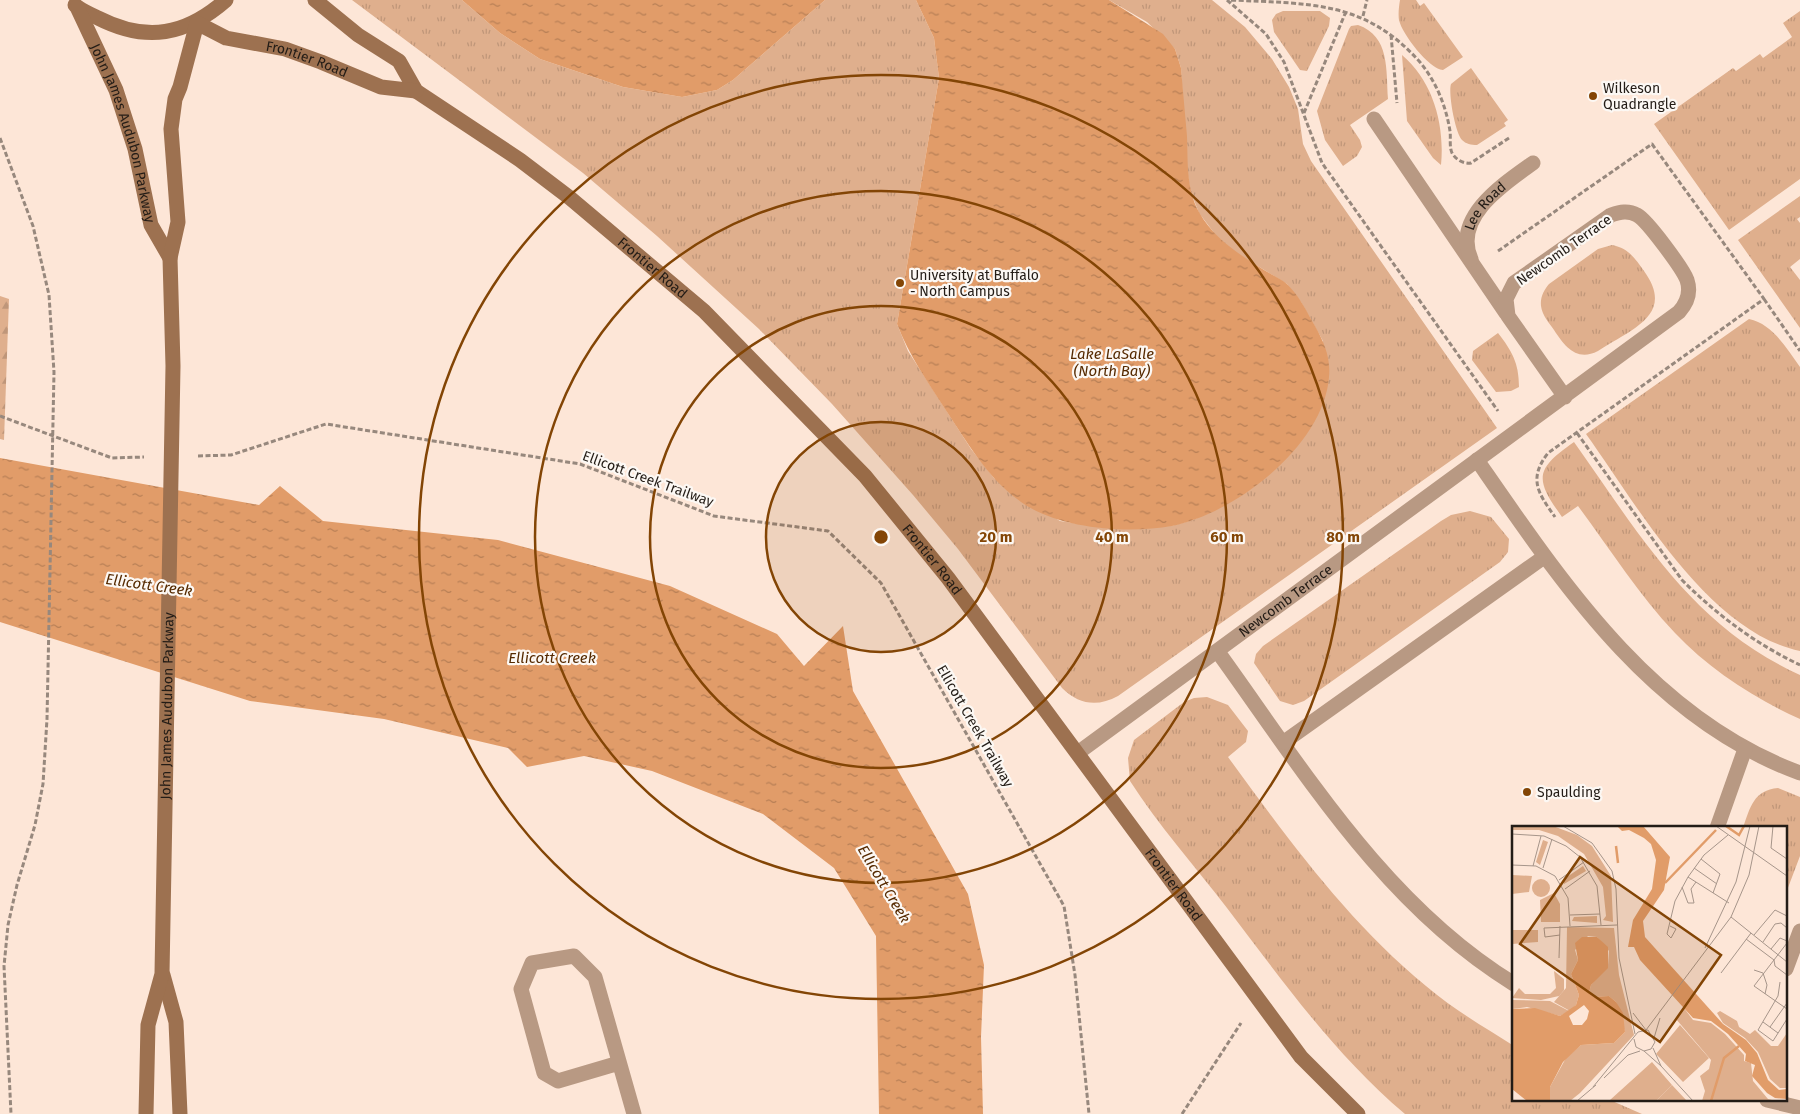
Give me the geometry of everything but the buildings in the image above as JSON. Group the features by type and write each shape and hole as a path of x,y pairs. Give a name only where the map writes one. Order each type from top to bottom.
{"street":[{"path":"74,4 113,25 141,32 174,31 197,23 226,0"},
{"name":"Frontier Road","path":"315,0 358,35 398,62 416,91 520,160 570,198 704,311 865,476 948,578 1301,1056 1358,1114"},
{"name":"John James Audubon Parkway","path":"74,4 116,90 135,149 151,226 170,258"},
{"name":"Frontier Road","path":"197,23 226,38 285,49 381,87 416,91"},
{"name":"John James Audubon Parkway","path":"146,1114 148,1025 162,974 173,366 170,258 178,222 172,150 172,112 197,23"},
{"name":"John James Audubon Parkway","path":"162,974 176,1022 180,1114"}],"lane":[{"path":"1374,120 1565,397"},
{"name":"Lee Road","path":"1475,266 1469,255 1468,242 1470,227 1480,207 1497,188 1533,163"},
{"name":"Newcomb Terrace","path":"1078,752 1218,652 1679,312 1688,298 1687,280 1644,220 1628,212 1619,212 1610,215 1514,284 1506,299 1508,316"},
{"path":"1477,460 1544,557 1605,633 1657,686 1745,749 1800,773"},
{"path":"1284,742 1544,557"},
{"path":"1218,652 1346,829 1408,900 1485,966 1512,983"},
{"path":"1718,826 1745,749"},
{"path":"1788,963 1800,930"},
{"path":"619,1063 558,1081 544,1073 521,989 532,962 574,956 595,977 634,1114"},
{"path":"1775,1102 1800,1108"}],"path":[{"path":"1227,0 1266,34 1284,62 1304,113 1309,134 1322,163 1514,434"},
{"path":"1231,0 1307,4 1347,9 1363,16 1391,34 1420,62 1437,88 1444,107 1450,146 1457,159 1466,164 1471,163 1509,138"},
{"path":"1363,16 1367,0"},
{"path":"1304,113 1347,9"},
{"path":"1391,34 1397,109"},
{"path":"0,138 33,226 49,295 54,372 47,719 43,784 35,824 17,885 8,925 4,966 11,1114"},
{"path":"1475,266 1652,144 1800,351"},
{"path":"1555,517 1537,489 1538,469 1548,453 1764,299"},
{"path":"0,416 112,458 152,457"},
{"name":"Ellicott Creek Trailway","path":"191,456 231,455 326,424 580,464 714,516 828,532 881,583 1064,906 1076,975 1089,1114"},
{"path":"1576,433 1682,580 1700,598 1747,635 1800,665"},
{"path":"1182,1114 1258,1000"}],"green space":[{"path":"352,0 462,0 500,33 540,59 623,87 682,97 717,90 733,80 825,0 916,0 934,38 939,78 897,324 908,351 971,449 994,478 1060,521 1105,528 1171,526 1193,520 1228,503 1256,484 1323,341 1301,302 1287,284 1235,252 1218,238 1199,213 1190,190 1181,68 1175,49 1147,22 1109,0 1212,0 1245,27 1272,59 1289,87 1298,109 1303,144 1311,161 1497,428 1118,696 1111,700 1096,703 1082,701 1068,694 1062,688 958,549 913,495 832,404 759,329 657,236 583,173"},
{"path":"1400,0 1416,0 1420,6 1424,3 1463,57 1443,70 1431,64 1417,50 1401,26 1399,20"},
{"path":"1283,11 1320,11 1330,18 1329,26 1307,71 1300,70 1274,32 1272,20 1276,14"},
{"path":"1800,11 1800,179 1729,230 1654,124 1733,68 1736,71 1760,54 1763,58 1792,37 1783,23"},
{"path":"1358,25 1376,37 1381,46 1386,66 1388,99 1350,125 1360,140 1362,147 1357,156 1343,166 1325,140 1317,111 1349,29 1351,26"},
{"path":"1402,55 1422,78 1435,105 1441,135 1441,165 1433,158 1407,121"},
{"path":"1471,68 1508,120 1504,123 1506,126 1477,145 1465,142 1459,136 1450,95 1451,84"},
{"path":"1800,196 1800,217 1797,219 1800,223 1800,259 1790,267 1800,280 1800,328 1738,240"},
{"path":"1612,245 1627,251 1644,271 1653,286 1655,299 1652,310 1635,328 1598,351 1591,354 1578,354 1567,347 1546,319 1541,306 1542,297 1549,284 1598,249"},
{"path":"0,296 9,299 4,440 0,439"},
{"path":"1749,319 1765,326 1779,338 1800,367 1800,651 1766,639 1735,619 1705,593 1652,529 1586,434"},
{"path":"1498,333 1511,352 1518,371 1519,387 1511,391 1496,392 1472,360 1473,351"},
{"path":"1574,442 1646,544 1698,604 1728,631 1762,655 1800,675 1800,719 1766,702 1733,682 1688,646 1649,603 1578,506 1562,517 1547,493 1543,484 1543,476 1551,460"},
{"path":"1470,511 1491,517 1509,539 1508,552 1500,562 1304,701 1293,705 1280,701 1254,663 1256,654 1263,646 1441,521 1451,515"},
{"path":"1207,697 1228,705 1248,731 1246,742 1228,757 1296,848 1344,907 1397,961 1426,986 1458,1010 1512,1045 1512,1102 1615,1102 1642,1114 1405,1114 1379,1091 1310,1016 1130,781 1128,758 1134,740 1184,702 1194,698"},
{"path":"1778,788 1800,797 1800,856 1788,888 1788,826 1744,826 1754,801 1763,792"}],"water":[{"path":"462,0 825,0 733,80 717,90 682,97 623,87 540,59 500,33"},
{"name":"Lake LaSalle (North Bay)","path":"916,0 1109,0 1163,34 1175,49 1181,68 1190,184 1199,212 1212,230 1236,252 1288,285 1303,305 1318,332 1324,344 1329,363 1329,377 1323,402 1311,427 1294,451 1273,472 1248,491 1223,507 1197,519 1172,526 1114,529 1074,524 1037,511 1021,502 998,482 970,447 919,368 897,324 939,78 934,38"},
{"name":"Ellicott Creek","path":"0,458 259,505 280,486 323,521 498,540 670,586 777,634 804,666 843,626 853,691 968,894 984,965 981,1037 983,1114 879,1114 876,936 834,868 763,814 652,771 584,756 527,767 508,748 384,719 250,701 0,622"}],"place":[{"name":"Wilkeson Quadrangle","path":"1593,96"},
{"name":"University at Buffalo - North Campus","path":"900,283"},
{"name":"Spaulding","path":"1527,792"}]}
